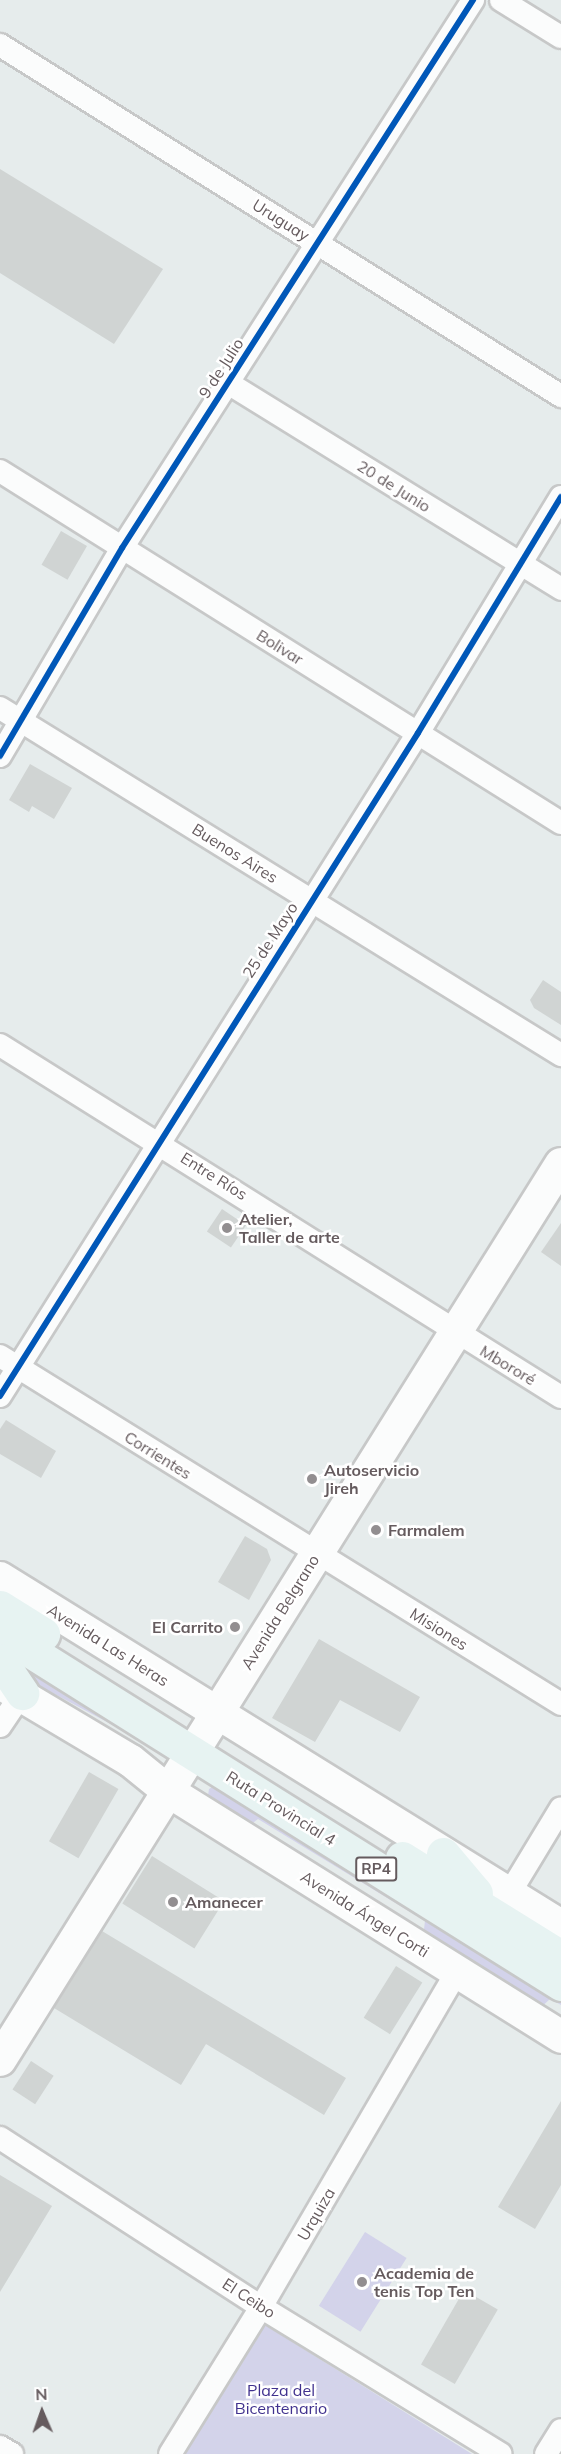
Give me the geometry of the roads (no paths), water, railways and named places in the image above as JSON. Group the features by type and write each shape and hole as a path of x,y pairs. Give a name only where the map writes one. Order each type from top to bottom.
{"main road":[{"name":"Avenida Belgrano","path":"0,2060 561,1164"},
{"name":"Avenida Las Heras","path":"0,1578 204,1733"},
{"name":"Ruta Provincial 4","path":"0,1607 204,1733 500,1904 561,1957"},
{"name":"Ruta Provincial 4","path":"0,1632 204,1733 561,1984"},
{"path":"0,1660 11,1688 144,1769 168,1791"},
{"path":"204,1733 443,1854 500,1904 561,1926"},
{"name":"Avenida Ángel Corti","path":"168,1791 561,2037"}],"street":[{"name":"9 de Julio","path":"0,756 122,548 473,0"},
{"path":"501,0 561,37"},
{"name":"Uruguay","path":"0,45 561,396"},
{"name":"20 de Junio","path":"228,383 561,589"},
{"name":"Bolivar","path":"0,471 561,823"},
{"name":"25 de Mayo","path":"0,1396 9,1361 159,1142 418,733 561,497"},
{"name":"Buenos Aires","path":"0,708 561,1056"},
{"name":"Entre Ríos","path":"0,1045 438,1316 455,1331"},
{"name":"Mbororé","path":"455,1331 561,1397"},
{"name":"Corrientes","path":"9,1361 317,1554"},
{"name":"Misiones","path":"317,1554 561,1704"},
{"path":"0,1726 11,1688"},
{"path":"500,1904 561,1808"},
{"name":"Urquiza","path":"170,2454 261,2307 457,1972"},
{"name":"El Ceibo","path":"0,2138 261,2307 501,2454"},
{"path":"546,2454 561,2430"},
{"path":"0,2446 12,2454"}],"place":[{"name":"Atelier, Taller de arte","path":"227,1228"},
{"name":"Autoservicio Jireh","path":"312,1479"},
{"name":"Farmalem","path":"376,1530"},
{"name":"El Carrito","path":"235,1627"},
{"name":"Amanecer","path":"173,1902"},
{"name":"Academia de tenis Top Ten","path":"362,2282"}],"park label":[{"name":"Plaza del Bicentenario","path":"281,2399"}]}
